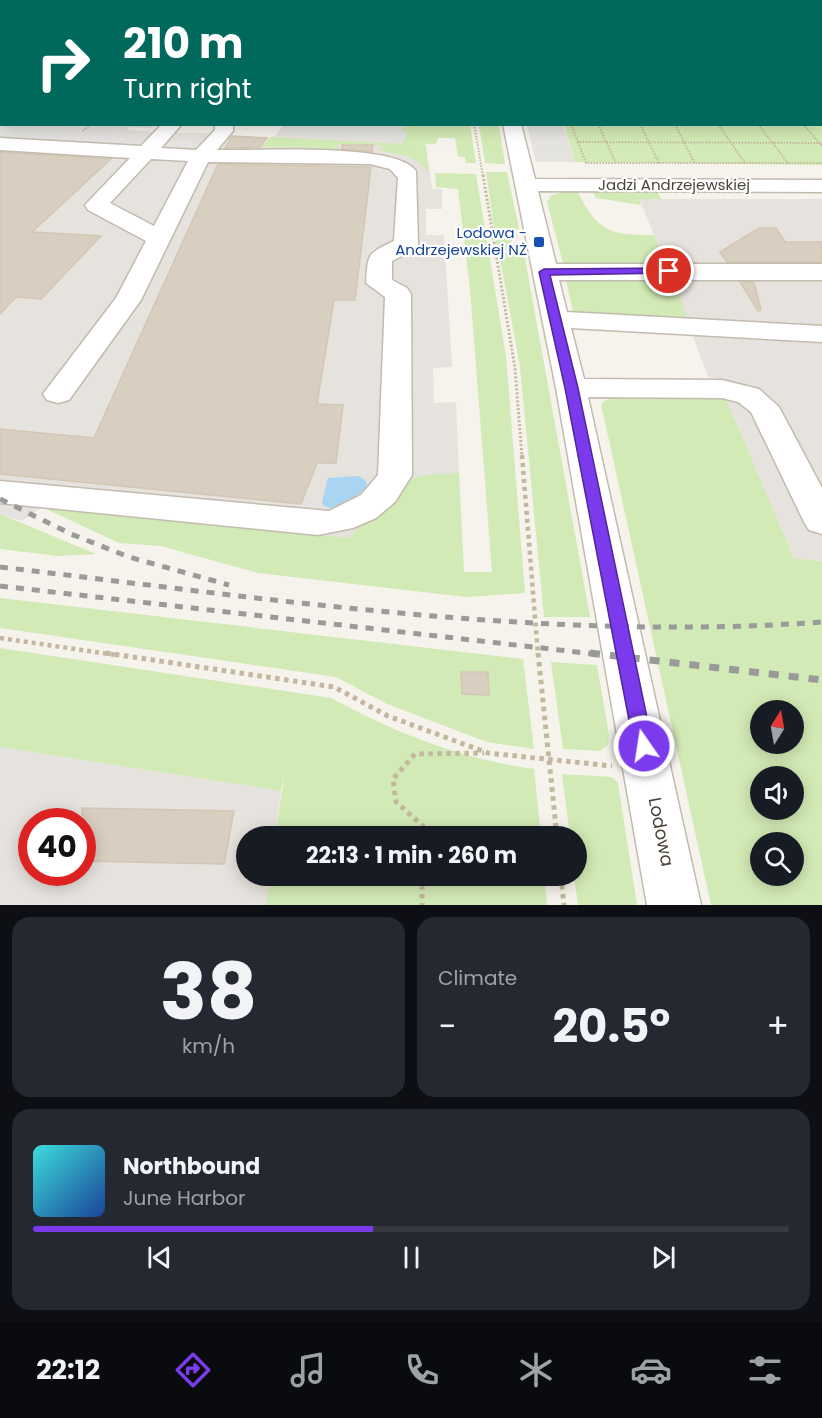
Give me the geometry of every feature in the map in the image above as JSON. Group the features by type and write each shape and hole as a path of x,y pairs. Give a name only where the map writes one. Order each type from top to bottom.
{"street":[{"path":"159,238 96,205 149,147 172,126"},
{"path":"58,394 128,300 201,156 224,131 224,126"},
{"name":"Lodowa","path":"512,126 571,388 624,657 649,768 674,905"},
{"path":"0,131 149,147 201,156 370,158 397,164 406,171 406,245 380,257 379,283 398,294 395,475 390,487 353,517 335,524 0,492"},
{"path":"0,144 149,147"},
{"name":"Jadzi Andrzejewskiej","path":"525,185 822,186"},
{"path":"544,272 822,272"},
{"path":"555,319 822,334"},
{"path":"571,388 722,389 748,395 764,407 822,522"}],"path":[{"path":"474,126 515,368 537,647 556,826"},
{"path":"572,126 586,163 822,164"},
{"path":"599,126 616,163"},
{"path":"641,126 658,163"},
{"path":"676,126 695,164"},
{"path":"719,126 746,163"},
{"path":"760,126 789,163"},
{"path":"805,126 821,144"},
{"path":"578,141 821,144"},
{"path":"0,638 334,687 388,716 488,753"},
{"path":"423,826 396,802 393,779 415,754 488,753 549,761 649,768"},
{"path":"422,886 422,905"},
{"path":"562,886 564,905"}],"shaded area":[{"path":"0,126 230,133 233,142 262,144 275,136 407,143 406,157 428,160 432,189 442,189 442,209 426,209 426,235 444,235 452,367 433,368 434,403 456,402 462,550 42,507 22,521 0,514"},
{"path":"0,126 96,131 92,135 142,140 125,157 0,149"},
{"path":"45,126 154,126 151,128 131,127 127,130"},
{"path":"282,126 404,126 401,131 408,131 402,143 275,136"},
{"path":"527,126 563,126 575,162 536,162"},
{"path":"639,199 822,199 822,561 794,558 717,378 708,377 669,271"},
{"path":"0,747 281,791 276,826 236,826 236,886 269,886 266,905 0,905"}],"green space":[{"path":"404,126 470,126 476,163 466,163 465,157 458,157 455,138 438,138 436,144 422,144 426,145 429,173 413,159 380,151 382,147 378,145 339,144 338,152 322,148 262,147 270,137 402,144 407,132 401,131"},
{"path":"479,126 499,126 505,164 485,163"},
{"path":"564,126 822,126 822,165 575,162"},
{"path":"486,172 507,172 519,229 516,230 517,239 511,239 512,244 522,245 523,249 497,249"},
{"path":"435,173 476,174 506,356 525,593 466,597 258,573 161,546 119,543 42,507 349,538 407,480 425,475 459,473 464,572 492,572 470,289 458,189 436,187"},
{"path":"567,191 578,192 592,216 607,229 627,234 654,235 668,269 564,267 547,202 552,195"},
{"path":"593,192 657,192 662,199 639,199 641,205 596,198"},
{"path":"499,253 524,253 590,617 544,617 520,367"},
{"path":"565,276 674,280 688,321 578,314 573,311"},
{"path":"609,398 726,399 794,558 822,561 822,905 711,905 601,404"},
{"path":"0,514 96,554 58,556 0,549"},
{"path":"0,598 523,659 534,749 487,742 387,704 336,677 0,628"},
{"path":"0,648 331,698 430,743 481,759 534,769 540,826 277,826 285,770 281,791 0,747"},
{"path":"551,662 597,665 609,735 608,745 600,751 563,749"},
{"path":"562,774 612,777 618,783 637,905 578,905 575,886 587,886 587,826 569,826"},
{"path":"269,886 545,886 547,905 266,905"}],"water":[{"path":"358,476 367,484 365,489 341,506 330,508 324,506 322,502 328,478"}],"building":[{"path":"232,136 267,138 260,147 225,148"},
{"path":"342,145 373,145 372,152 342,149"},
{"path":"0,152 111,159 32,232 101,236 41,299 16,297 0,314"},
{"path":"218,164 371,167 355,300 334,300 317,404 343,405 336,463 317,463 301,504 0,474 0,429 94,438"},
{"path":"759,228 776,228 785,242 822,242 822,262 727,262 720,252"},
{"path":"740,282 754,282 761,310 758,311"},
{"path":"461,672 488,672 489,695 462,694"},
{"path":"96,808 234,811 224,864 96,861"}],"railway":[{"path":"0,499 71,534 129,557 229,585"},
{"path":"0,567 307,604 513,622 719,627 822,622"},
{"path":"0,586 603,655"},
{"path":"590,653 822,680"}],"place":[{"name":"Lodowa - Andrzejewskiej NŻ","path":"539,242"}],"route":[{"path":"644,746 624,657 571,388 544,272 669,271"}]}
